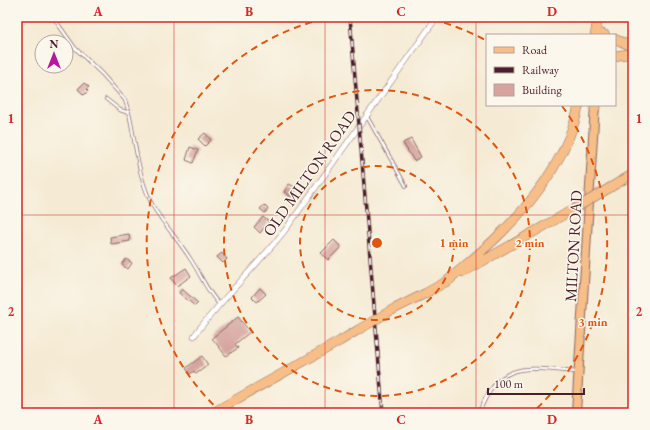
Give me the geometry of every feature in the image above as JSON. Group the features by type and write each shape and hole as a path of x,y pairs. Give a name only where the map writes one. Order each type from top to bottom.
{"highway":[{"path":"599,17 600,34"},
{"path":"616,39 633,47"},
{"path":"616,56 633,54"},
{"path":"446,282 495,239 535,194 564,149 572,132 579,106"},
{"path":"212,413 392,310 446,282 633,174"}],"main road":[{"name":"MILTON ROAD","path":"576,413 596,106"}],"street":[{"name":"OLD MILTON ROAD","path":"194,336 219,304 267,253 286,229 436,17"}],"lane":[{"path":"53,17 75,48 108,80 125,100 142,174 154,208 192,261 209,294 219,304"},
{"path":"106,99 120,110 129,113"},
{"path":"366,115 406,186"},
{"path":"479,413 492,387 510,373 540,369 579,372"}],"building":[{"path":"84,83 89,87 86,89 88,91 84,95 78,89"},
{"path":"205,133 211,140 205,146 198,139"},
{"path":"411,139 421,157 414,161 403,143"},
{"path":"190,147 198,150 193,163 186,160"},
{"path":"289,184 297,188 292,197 284,192"},
{"path":"264,205 268,209 265,213 260,209"},
{"path":"263,217 269,222 260,233 254,227"},
{"path":"129,234 130,241 111,244 110,237"},
{"path":"334,240 341,247 328,260 321,253"},
{"path":"222,253 227,259 223,263 217,257"},
{"path":"126,259 132,263 128,269 122,265"},
{"path":"186,268 191,276 177,286 171,278"},
{"path":"260,288 266,294 257,302 252,297"},
{"path":"182,289 198,303 195,306 179,293"},
{"path":"238,317 250,332 235,344 238,348 226,356 212,338"},
{"path":"202,356 208,365 196,374 194,371 190,374 186,368"}],"railway":[{"path":"350,17 383,413"}]}
